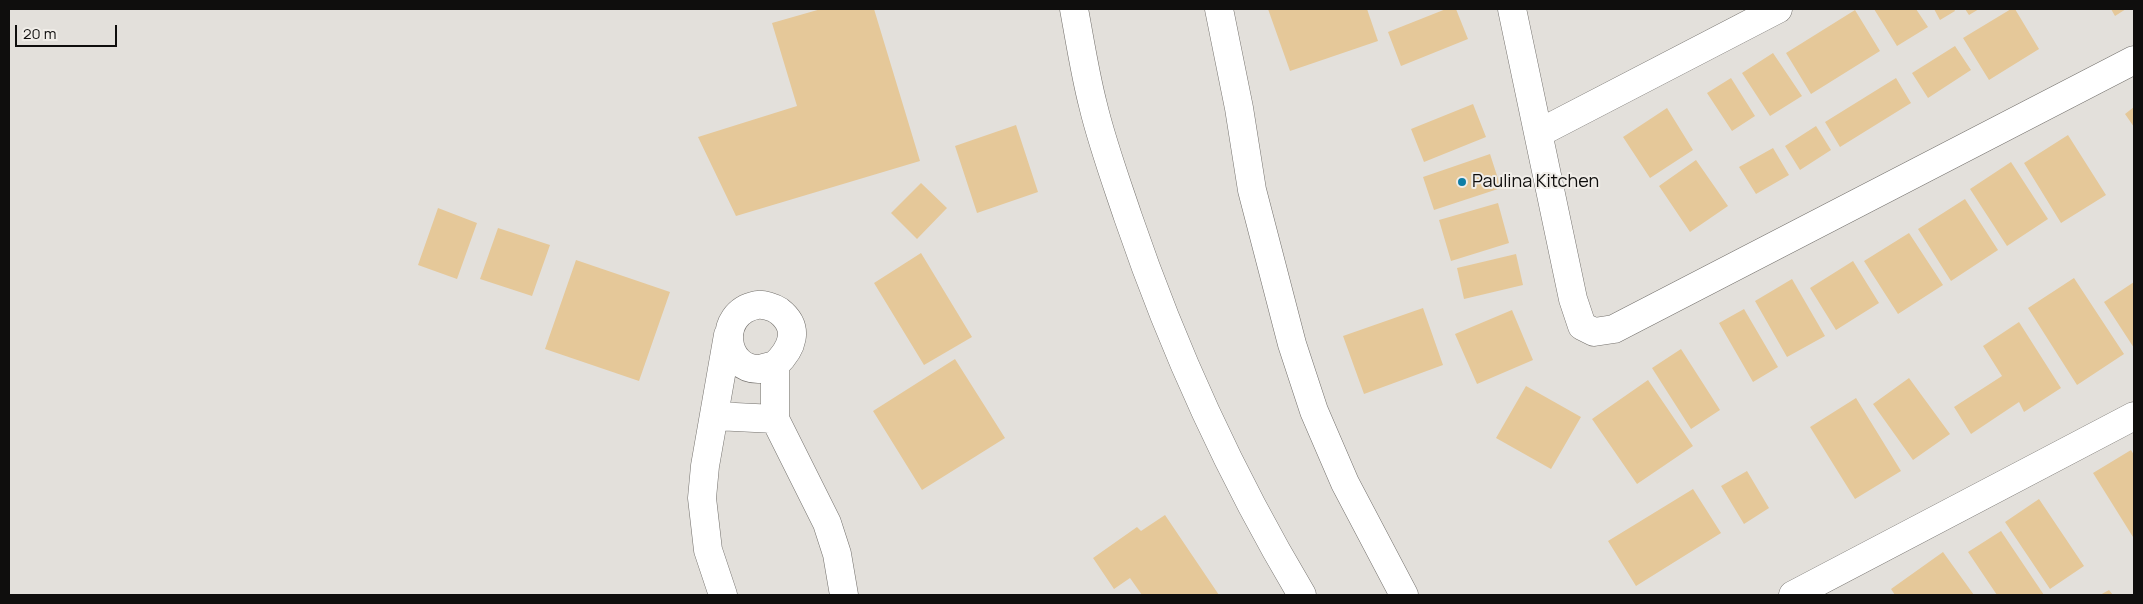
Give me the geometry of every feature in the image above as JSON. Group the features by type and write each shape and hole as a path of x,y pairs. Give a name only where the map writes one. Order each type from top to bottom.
{"street":[{"path":"1074,9 1085,69 1100,130 1140,252 1174,342 1244,491 1302,595"},
{"path":"1219,9 1239,108 1252,190 1292,344 1314,411 1345,483 1404,595"},
{"path":"1512,9 1578,317 1582,326 1588,329 1603,331 1614,329 2134,60"},
{"path":"1539,133 1778,9"},
{"path":"723,595 708,550 702,498 705,466 728,335 734,319 746,308 762,304 778,310 789,322 792,338 787,354 775,366 758,369 742,364 731,351 728,335"},
{"path":"775,366 775,419 827,523 837,554 844,595"},
{"path":"715,416 775,419"},
{"path":"1793,595 2134,416"}],"building":[{"path":"821,9 874,9 920,161 736,216 698,137 797,106 772,23"},
{"path":"1268,9 1367,9 1378,41 1290,71"},
{"path":"1446,9 1456,9 1468,39 1401,66 1388,32"},
{"path":"1874,9 1916,9 1928,27 1897,46"},
{"path":"1934,9 1954,9 1955,11 1940,20"},
{"path":"1965,9 1979,9 1969,15"},
{"path":"2011,9 2015,9 2039,49 1989,80 1963,38"},
{"path":"2111,9 2126,9 2115,16"},
{"path":"1855,10 1880,51 1811,94 1786,53"},
{"path":"1955,46 1971,70 1928,98 1912,73"},
{"path":"1773,53 1802,96 1770,116 1742,73"},
{"path":"1731,78 1755,116 1732,131 1707,93"},
{"path":"1896,78 1911,103 1840,147 1825,122"},
{"path":"1473,104 1486,137 1424,162 1411,129"},
{"path":"2134,107 2134,127 2125,114"},
{"path":"1667,108 1693,150 1650,178 1623,137"},
{"path":"1016,125 1038,192 977,213 955,146"},
{"path":"1816,126 1831,150 1800,170 1785,146"},
{"path":"2068,135 2106,195 2061,223 2024,163"},
{"path":"1773,148 1789,175 1756,194 1739,167"},
{"name":"Paulina Kitchen","path":"1490,154 1501,188 1434,210 1423,177"},
{"path":"1696,160 1728,206 1690,232 1659,186"},
{"path":"2011,162 2048,219 2007,246 1970,189"},
{"path":"921,183 947,208 917,239 891,213"},
{"path":"1965,199 1998,250 1951,281 1918,229"},
{"path":"1498,203 1509,243 1451,261 1439,220"},
{"path":"438,208 477,223 457,279 418,265"},
{"path":"498,228 550,245 532,296 480,279"},
{"path":"1909,233 1943,285 1898,314 1864,261"},
{"path":"921,253 972,337 924,365 874,283"},
{"path":"1516,254 1523,285 1464,299 1457,268"},
{"path":"576,260 670,292 639,381 545,349"},
{"path":"1853,261 1879,303 1836,330 1810,288"},
{"path":"2074,278 2124,354 2077,385 2028,308"},
{"path":"1792,279 1825,336 1787,357 1755,301"},
{"path":"2134,282 2134,348 2104,302"},
{"path":"1423,308 1443,365 1364,394 1343,336"},
{"path":"1744,309 1778,367 1753,382 1719,323"},
{"path":"1512,310 1533,360 1477,384 1455,334"},
{"path":"2019,322 2061,388 2024,412 2019,402 1971,434 1954,407 2002,376 1983,346"},
{"path":"1681,349 1720,410 1691,429 1652,368"},
{"path":"955,359 1005,438 922,490 873,411"},
{"path":"1909,378 1950,434 1913,460 1873,404"},
{"path":"1648,380 1693,446 1637,484 1592,419"},
{"path":"1526,386 1581,417 1551,469 1496,438"},
{"path":"1856,398 1901,471 1855,499 1810,427"},
{"path":"2131,450 2134,455 2133,537 2093,473"},
{"path":"1747,471 1769,508 1744,524 1721,486"},
{"path":"1693,489 1721,533 1636,586 1608,541"},
{"path":"2039,499 2084,566 2050,589 2005,522"},
{"path":"1165,515 1219,595 1142,595 1130,578 1114,589 1093,558 1137,527 1141,531"},
{"path":"2001,531 2044,595 1997,595 1968,552"},
{"path":"1943,552 1974,595 1895,595 1891,589"},
{"path":"2109,590 2113,595 2100,595"}],"place":[{"name":"Paulina Kitchen","path":"1462,182"}]}
